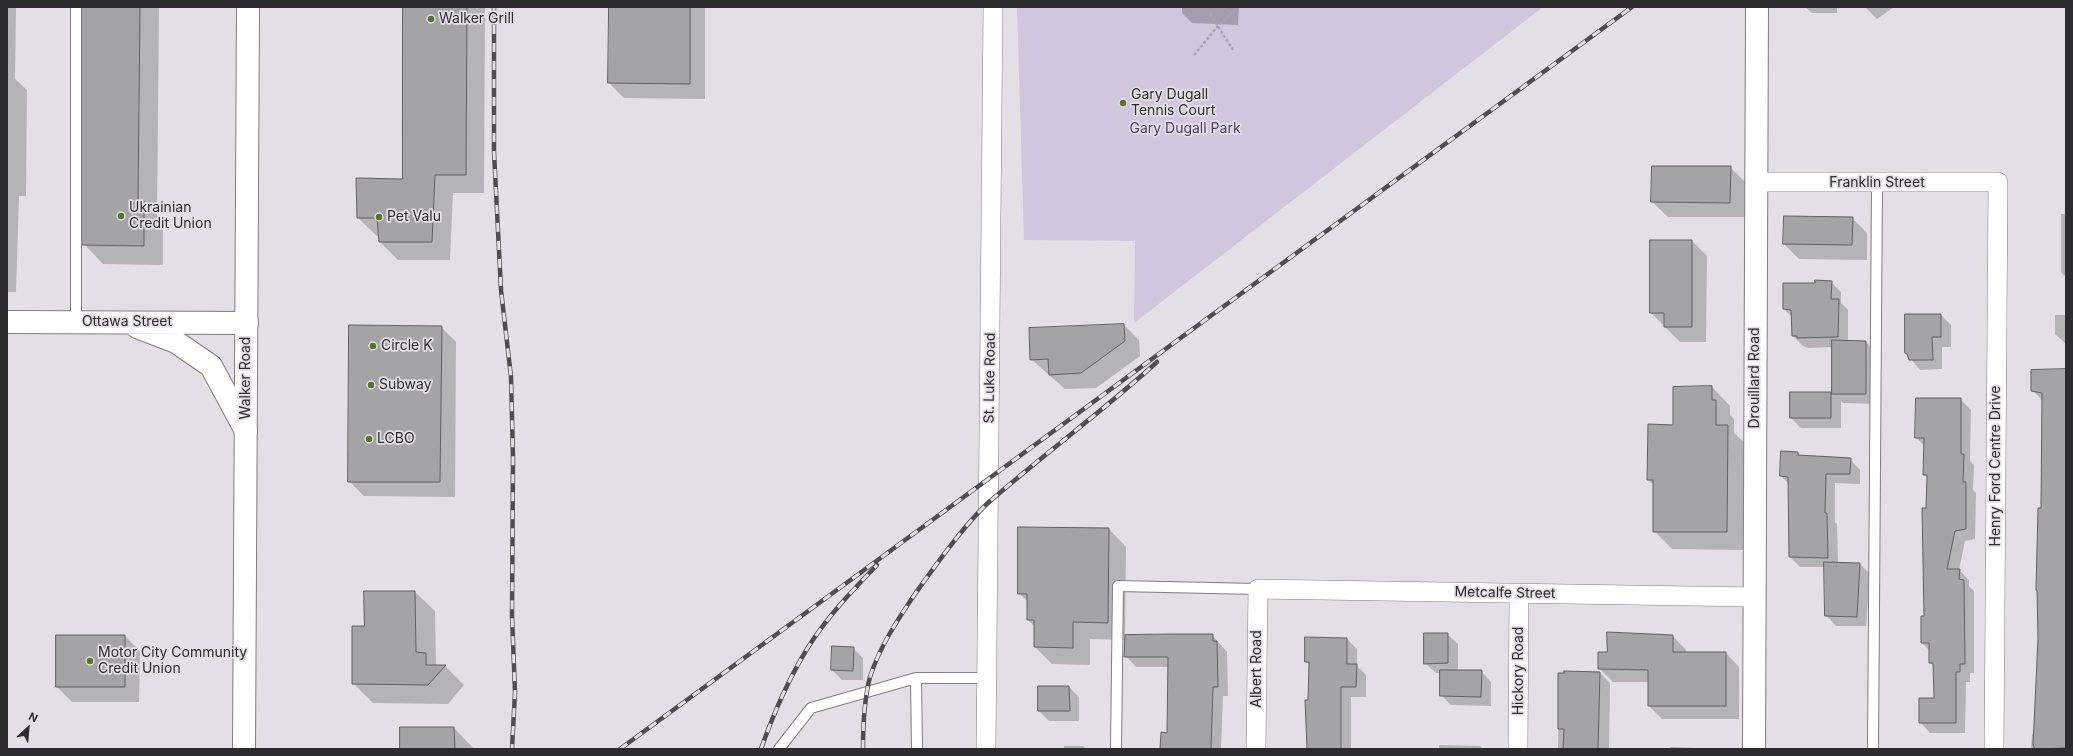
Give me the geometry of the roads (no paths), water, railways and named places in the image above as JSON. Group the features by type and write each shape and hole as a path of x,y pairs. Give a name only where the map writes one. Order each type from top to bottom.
{"street":[{"name":"Walker Road","path":"244,749 248,7"},
{"name":"St. Luke Road","path":"986,749 993,7"},
{"name":"Drouillard Road","path":"1754,749 1753,597 1757,7"},
{"name":"Franklin Street","path":"1756,182 1998,182"},
{"name":"Henry Ford Centre Drive","path":"1994,749 1998,182"},
{"name":"Ottawa Street","path":"7,322 247,323"},
{"path":"124,322 176,342 211,366 246,431"},
{"name":"Metcalfe Street","path":"1258,589 1753,597"},
{"name":"Albert Road","path":"1256,749 1258,589"},
{"name":"Hickory Road","path":"1518,749 1519,593"}],"lane":[{"path":"76,7 76,322"},
{"path":"1873,749 1877,183"},
{"path":"1116,749 1118,586 1258,589"},
{"path":"916,678 917,749"},
{"path":"779,749 811,708 916,678 987,678"}],"railway":[{"path":"494,7 494,152 501,290 511,377 513,458 512,616 515,692 512,749"},
{"path":"620,749 1632,7"},
{"path":"863,749 866,695 870,677 878,655 902,613 950,546 979,511 989,502 1116,398 1157,362"},
{"path":"761,749 781,698 807,649 831,616 877,565"}],"place":[{"name":"Walker Grill","path":"431,19"},
{"name":"Gary Dugall Tennis Court","path":"1123,103"},
{"name":"Ukrainian Credit Union","path":"121,216"},
{"name":"Pet Valu","path":"379,217"},
{"name":"Circle K","path":"373,346"},
{"name":"Subway","path":"371,385"},
{"name":"LCBO","path":"369,439"},
{"name":"Motor City Community Credit Union","path":"90,661"}],"park label":[{"name":"Gary Dugall Park","path":"1185,129"}]}
